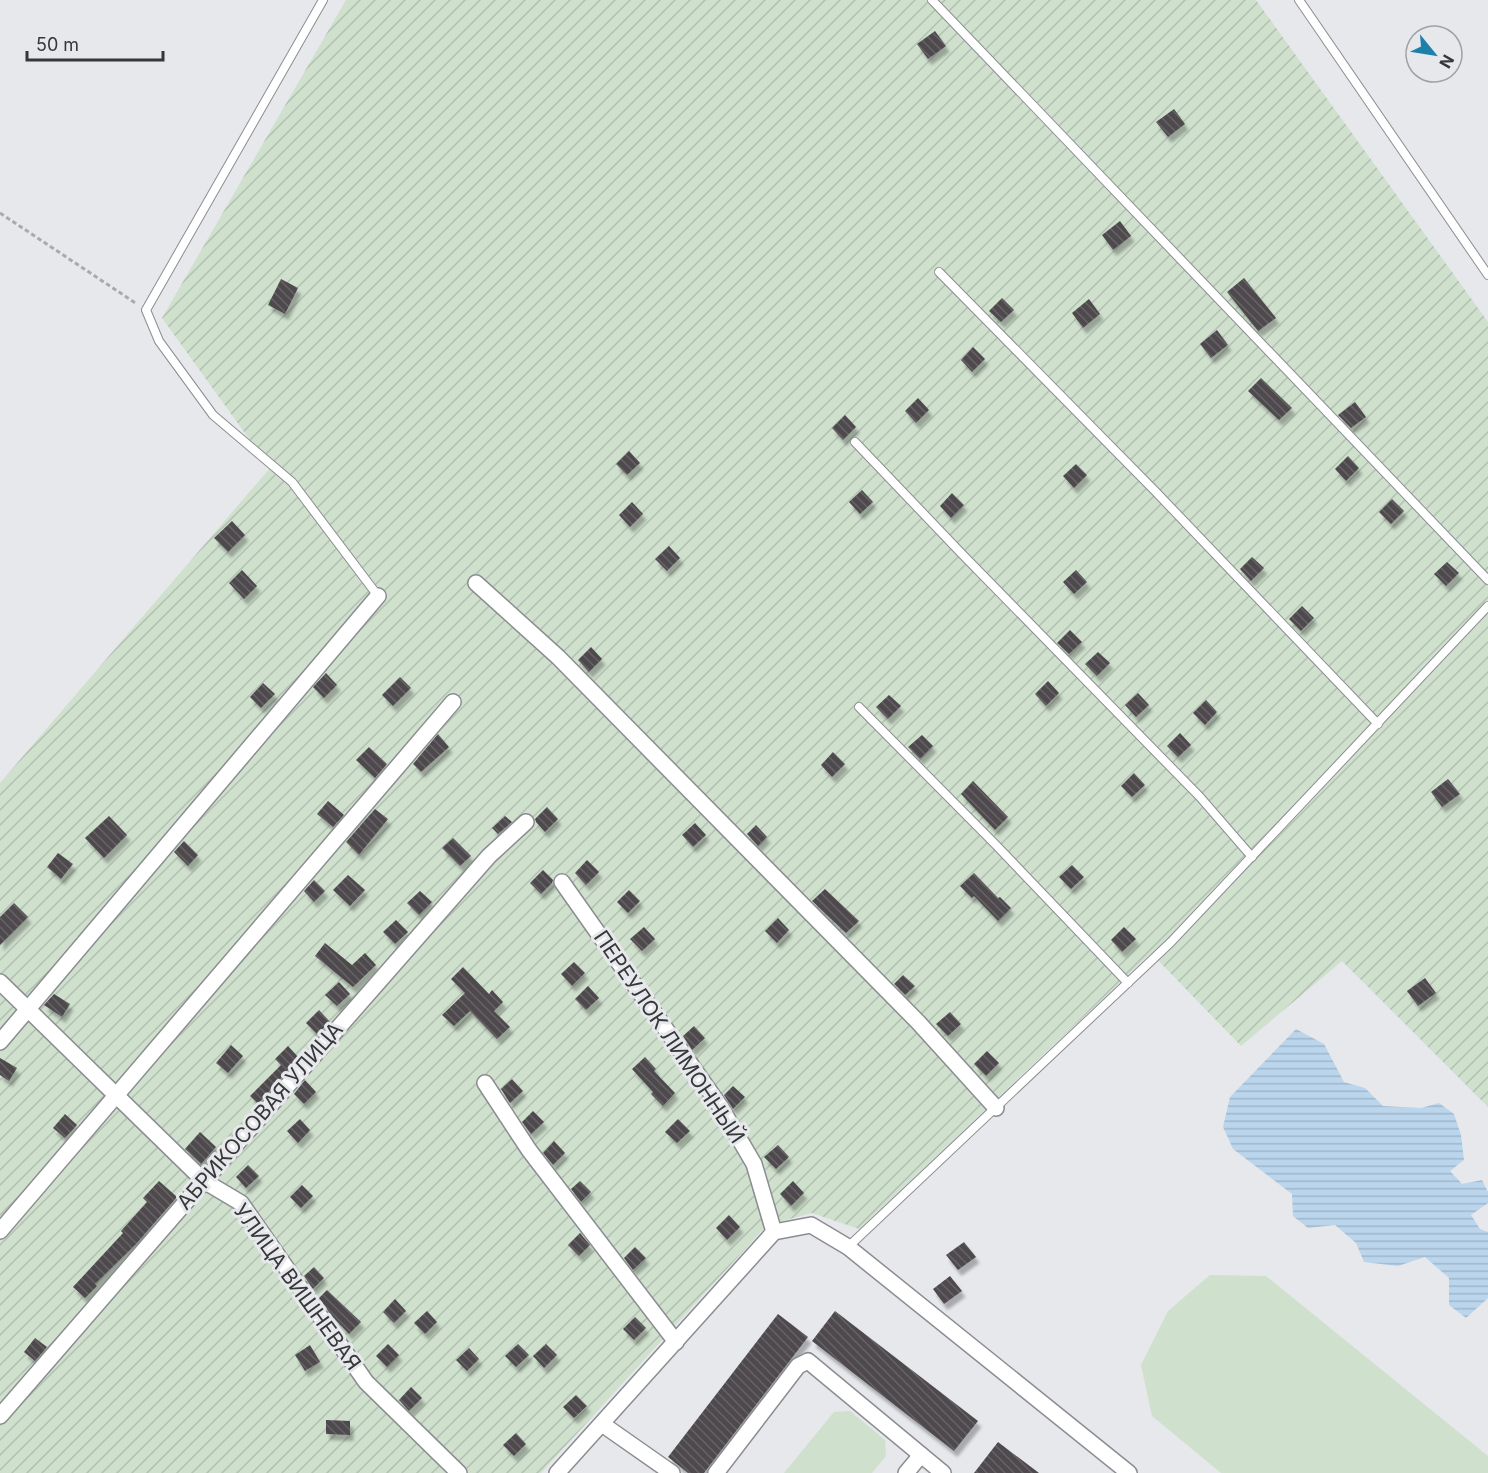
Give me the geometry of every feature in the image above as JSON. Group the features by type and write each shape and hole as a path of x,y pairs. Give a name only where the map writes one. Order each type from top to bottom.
{"street":[{"path":"476,583 558,657 615,714 918,1022 996,1108"},
{"path":"0,1042 378,596"},
{"path":"0,1231 453,702"},
{"name":"АБРИКОСОВАЯ УЛИЦА","path":"0,1416 489,856 526,822"},
{"name":"ПЕРЕУЛОК ЛИМОННЫЙ","path":"562,882 720,1106 754,1164 774,1232"},
{"name":"УЛИЦА ВИШНЕВАЯ","path":"0,982 204,1181 241,1203 366,1382 459,1473"},
{"path":"485,1083 529,1150 676,1341"},
{"path":"557,1473 774,1232 811,1225 849,1247 1129,1473"},
{"path":"716,1473 798,1366 808,1361 943,1473"},
{"path":"602,1424 672,1473"},
{"path":"906,1473 921,1455"}],"lane":[{"path":"323,0 146,310 159,341 213,415 292,482 378,596"},
{"path":"932,0 1488,580"},
{"path":"1299,0 1488,275"},
{"path":"939,272 1155,491 1378,724"},
{"path":"855,441 962,554 1200,797 1252,857"},
{"path":"849,1247 1171,942 1488,606"},
{"path":"859,707 996,844 1128,983"}],"path":[{"path":"0,213 146,310"}],"green space":[{"path":"346,0 1256,0 1488,322 1488,1107 1342,961 1241,1046 1151,953 859,1229 812,1213 767,1225 541,1473 0,1473 0,783 270,468 162,318"},
{"path":"1210,1275 1266,1276 1488,1456 1488,1473 1221,1473 1152,1416 1141,1365 1168,1311"},
{"path":"850,1411 885,1440 886,1456 872,1473 784,1473 834,1412"}],"water":[{"path":"1296,1029 1324,1044 1344,1082 1365,1088 1383,1106 1421,1108 1439,1103 1454,1114 1461,1135 1464,1160 1450,1171 1462,1184 1482,1180 1488,1192 1488,1203 1471,1215 1480,1229 1488,1232 1488,1298 1466,1318 1449,1305 1449,1278 1425,1257 1398,1266 1364,1262 1356,1243 1335,1225 1308,1228 1293,1216 1292,1194 1233,1149 1223,1127 1230,1097"}],"building":[{"path":"935,31 946,46 928,59 917,44"},
{"path":"1174,109 1185,124 1168,137 1156,122"},
{"path":"1120,221 1131,236 1113,250 1102,235"},
{"path":"1244,278 1276,318 1258,331 1227,292"},
{"path":"281,279 298,288 285,314 268,305"},
{"path":"1002,298 1014,310 1001,322 989,311"},
{"path":"1089,299 1100,314 1083,328 1072,313"},
{"path":"1217,330 1228,345 1211,358 1200,344"},
{"path":"973,347 985,359 972,372 961,360"},
{"path":"1261,378 1292,408 1279,420 1248,391"},
{"path":"918,398 929,410 916,423 905,411"},
{"path":"1355,402 1366,417 1351,428 1338,415"},
{"path":"845,415 856,427 843,440 832,428"},
{"path":"629,451 640,463 627,475 616,464"},
{"path":"1348,456 1359,468 1346,481 1335,469"},
{"path":"1076,464 1087,475 1074,488 1063,476"},
{"path":"862,490 873,502 860,514 849,502"},
{"path":"952,493 964,505 951,518 940,506"},
{"path":"1392,499 1404,511 1391,524 1379,512"},
{"path":"632,502 643,514 630,527 619,515"},
{"path":"232,521 245,535 228,552 214,538"},
{"path":"669,546 680,558 667,571 655,559"},
{"path":"1252,557 1264,568 1251,581 1240,569"},
{"path":"1447,562 1459,573 1446,586 1434,574"},
{"path":"242,570 257,586 244,599 229,583"},
{"path":"1076,570 1087,582 1074,594 1063,582"},
{"path":"1302,606 1314,618 1301,631 1289,619"},
{"path":"1070,630 1082,642 1069,654 1057,643"},
{"path":"591,647 602,659 589,672 578,660"},
{"path":"1098,652 1110,663 1097,676 1085,664"},
{"path":"326,673 337,685 324,698 313,687"},
{"path":"400,677 411,688 393,706 382,695"},
{"path":"1048,681 1059,693 1046,706 1035,694"},
{"path":"263,683 275,694 261,708 250,697"},
{"path":"1138,693 1149,705 1136,717 1125,705"},
{"path":"889,695 901,706 888,719 876,707"},
{"path":"1206,700 1217,712 1205,725 1193,713"},
{"path":"1180,733 1191,745 1178,757 1167,746"},
{"path":"438,734 449,747 421,772 413,764"},
{"path":"922,735 933,746 920,759 908,747"},
{"path":"369,747 387,764 375,778 356,760"},
{"path":"833,752 845,764 832,777 821,765"},
{"path":"1134,773 1145,785 1132,797 1121,786"},
{"path":"1448,779 1460,794 1442,807 1431,792"},
{"path":"973,781 1008,817 995,830 961,794"},
{"path":"328,801 344,815 333,827 317,814"},
{"path":"547,807 558,819 545,832 535,819"},
{"path":"375,809 388,819 359,855 346,842"},
{"path":"109,816 127,835 104,858 85,838"},
{"path":"505,816 512,822 498,834 492,828"},
{"path":"695,823 706,835 693,847 682,835"},
{"path":"756,825 767,837 758,846 747,834"},
{"path":"453,838 471,856 460,866 442,848"},
{"path":"184,841 198,855 188,866 174,852"},
{"path":"58,853 73,864 61,879 47,867"},
{"path":"587,860 599,872 586,885 575,873"},
{"path":"1072,865 1084,877 1071,889 1059,877"},
{"path":"543,870 553,880 541,894 530,883"},
{"path":"974,873 1011,908 998,921 974,896 972,898 960,886"},
{"path":"348,875 365,890 350,906 333,890"},
{"path":"314,880 325,891 314,902 304,891"},
{"path":"825,889 859,921 846,933 812,901"},
{"path":"629,890 640,901 628,913 617,902"},
{"path":"420,891 432,902 419,915 407,903"},
{"path":"14,903 28,917 0,945 0,917"},
{"path":"778,918 789,930 777,943 765,931"},
{"path":"396,920 408,932 395,944 383,932"},
{"path":"644,927 655,939 642,951 630,939"},
{"path":"1124,927 1136,939 1122,952 1111,940"},
{"path":"325,943 352,965 365,953 376,965 353,987 315,956"},
{"path":"574,962 585,973 572,986 561,974"},
{"path":"463,967 489,994 492,990 503,1002 494,1011 510,1027 497,1039 470,1011 454,1026 442,1015 465,993 451,979"},
{"path":"903,975 915,986 905,995 894,984"},
{"path":"1425,978 1436,993 1418,1006 1407,991"},
{"path":"339,982 350,994 337,1006 325,995"},
{"path":"588,986 599,998 586,1010 575,999"},
{"path":"54,994 70,1004 62,1017 44,1005"},
{"path":"319,1010 330,1022 317,1034 306,1023"},
{"path":"950,1012 961,1024 948,1036 936,1024"},
{"path":"694,1026 705,1038 692,1050 683,1036"},
{"path":"231,1045 243,1056 228,1073 216,1063"},
{"path":"288,1046 299,1058 258,1104 250,1096 281,1065 275,1059"},
{"path":"987,1051 999,1063 986,1076 974,1064"},
{"path":"645,1057 656,1069 654,1071 675,1093 663,1106 632,1069"},
{"path":"0,1058 17,1068 9,1081 0,1075"},
{"path":"512,1079 523,1091 510,1103 501,1089"},
{"path":"305,1080 316,1092 304,1104 294,1094"},
{"path":"733,1086 745,1097 733,1109 724,1095"},
{"path":"533,1111 544,1122 531,1134 522,1122"},
{"path":"65,1114 77,1125 65,1138 53,1128"},
{"path":"300,1119 310,1130 298,1143 287,1131"},
{"path":"678,1119 690,1131 677,1143 665,1132"},
{"path":"200,1132 216,1147 201,1164 185,1149"},
{"path":"554,1141 565,1153 553,1165 543,1153"},
{"path":"778,1145 789,1157 776,1169 764,1157"},
{"path":"248,1165 259,1176 246,1188 236,1177"},
{"path":"159,1181 177,1197 136,1244 95,1284 97,1286 85,1298 73,1287 123,1233 121,1231 147,1202 143,1198"},
{"path":"580,1181 591,1192 581,1202 571,1189"},
{"path":"793,1181 804,1193 791,1206 780,1194"},
{"path":"302,1185 313,1196 301,1208 290,1197"},
{"path":"729,1215 740,1227 727,1240 716,1228"},
{"path":"580,1233 590,1245 579,1256 568,1245"},
{"path":"964,1242 976,1257 958,1270 946,1255"},
{"path":"635,1247 646,1258 633,1270 624,1258"},
{"path":"314,1267 324,1278 313,1289 304,1276"},
{"path":"950,1276 962,1291 944,1304 933,1289"},
{"path":"327,1290 361,1322 349,1334 319,1298"},
{"path":"395,1299 406,1311 394,1323 383,1312"},
{"path":"427,1311 437,1322 425,1334 414,1323"},
{"path":"835,1311 978,1421 954,1451 812,1341"},
{"path":"778,1314 808,1337 704,1473 688,1473 668,1457"},
{"path":"635,1317 646,1328 634,1340 623,1329"},
{"path":"35,1338 47,1347 35,1361 24,1352"},
{"path":"388,1344 399,1355 387,1367 376,1356"},
{"path":"518,1344 529,1355 516,1367 505,1356"},
{"path":"546,1344 557,1355 544,1368 533,1356"},
{"path":"310,1345 320,1362 305,1371 295,1355"},
{"path":"469,1348 479,1359 467,1371 456,1360"},
{"path":"411,1387 422,1398 409,1411 399,1400"},
{"path":"576,1395 587,1406 574,1418 563,1407"},
{"path":"326,1420 350,1421 350,1435 326,1434"},
{"path":"516,1433 526,1444 514,1456 503,1445"},
{"path":"998,1442 1039,1473 974,1473"}]}
